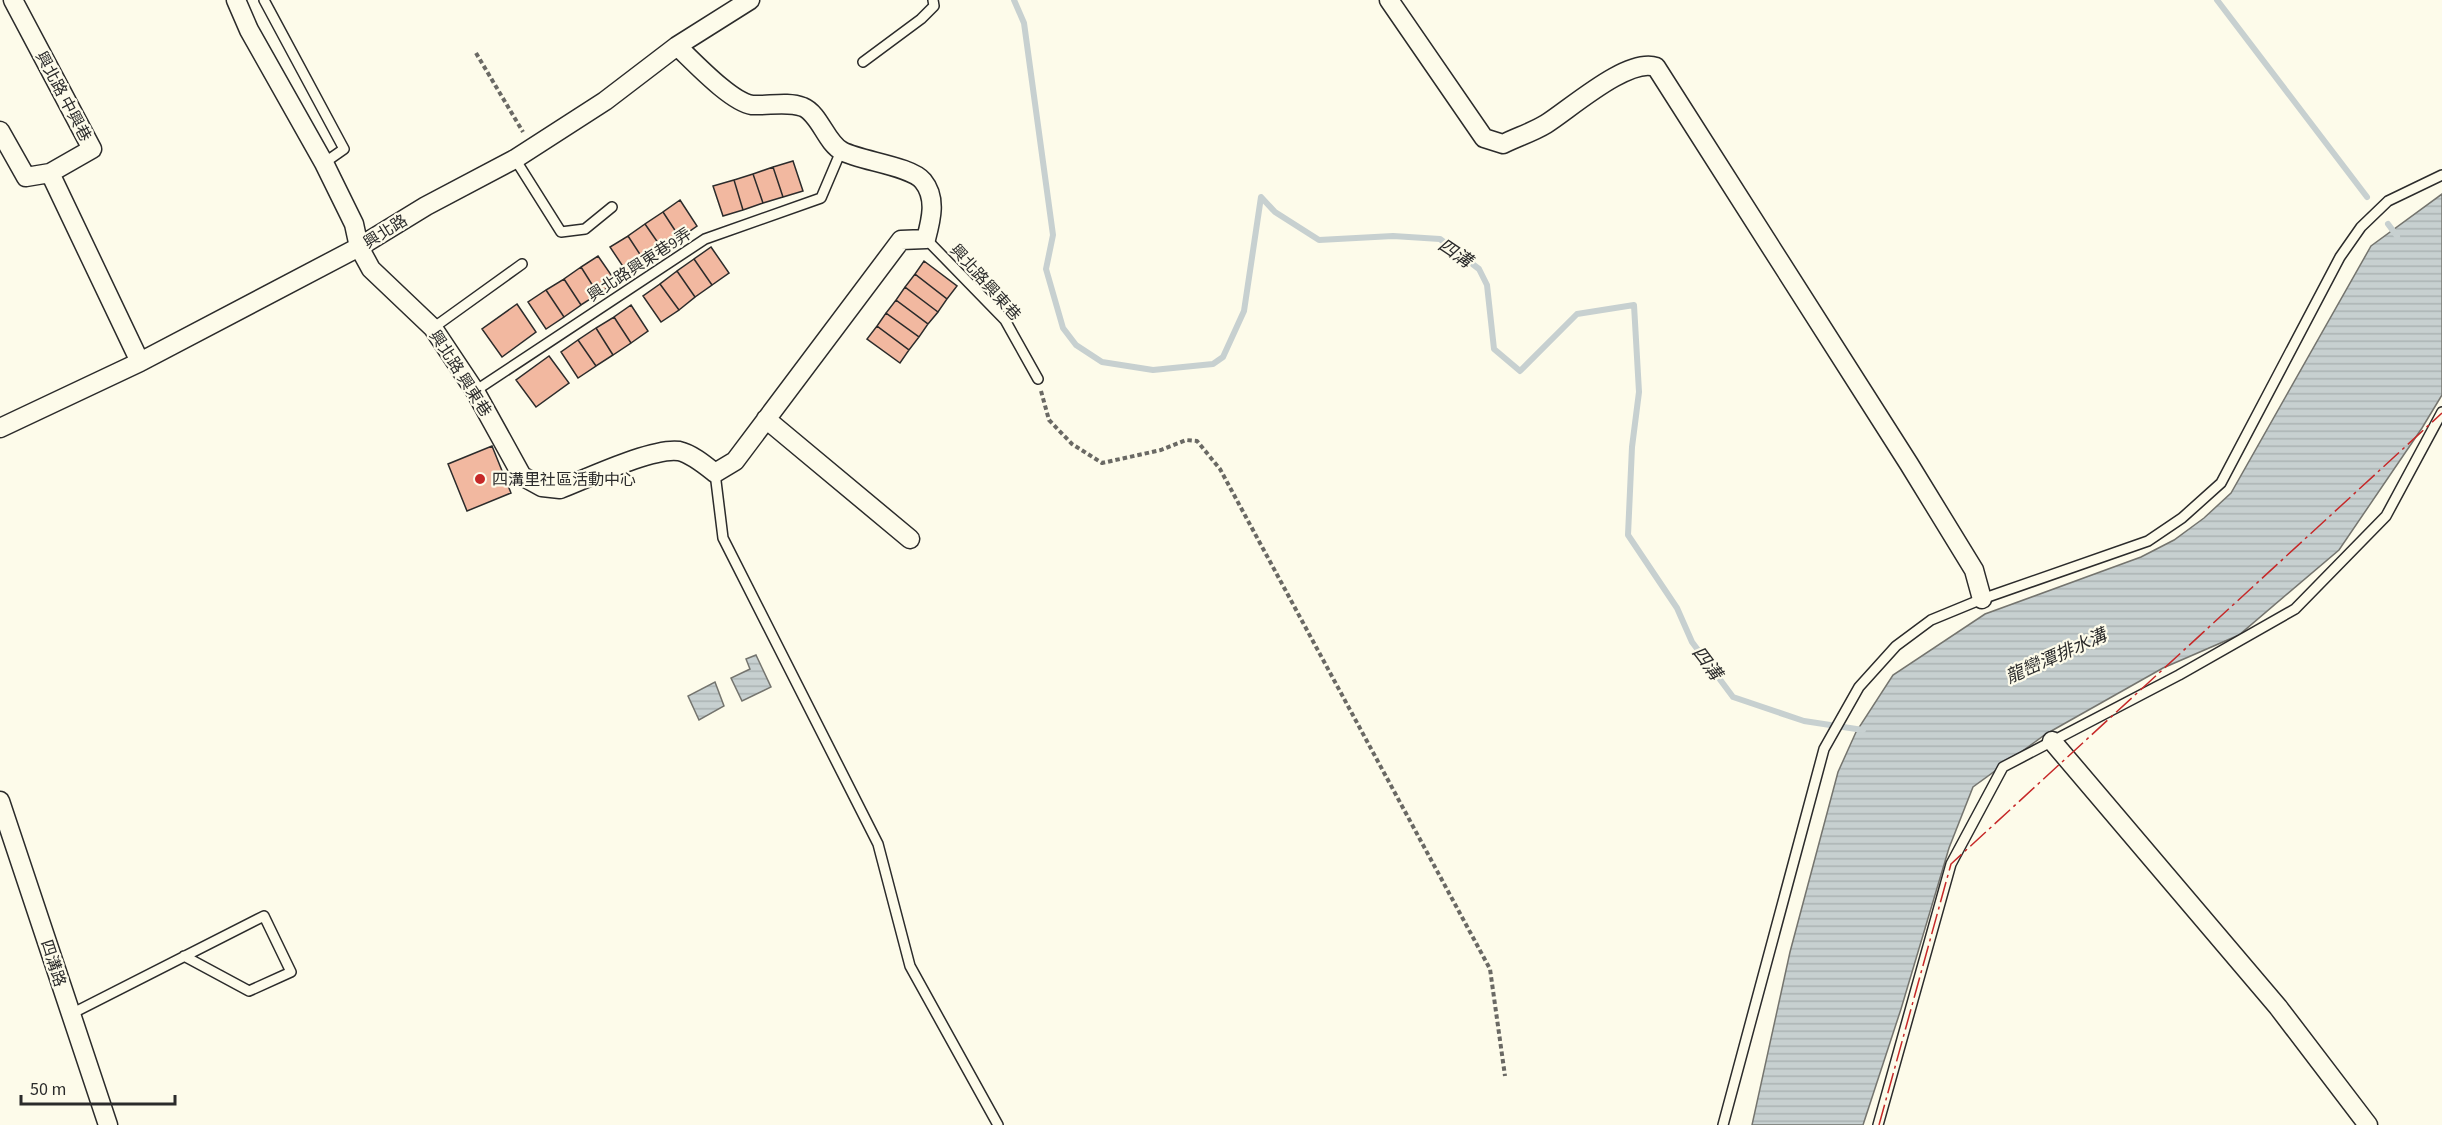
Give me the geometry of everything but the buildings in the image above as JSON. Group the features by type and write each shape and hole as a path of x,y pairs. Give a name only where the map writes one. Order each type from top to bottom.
{"street":[{"name":"興北路 中興巷","path":"13,0 92,149 50,173"},
{"name":"興北路 興東巷","path":"236,0 249,30 324,163 354,224 359,247 371,269 433,328 475,391 522,476 542,487 560,489 657,452 679,451 702,462 715,473"},
{"name":"興北路","path":"0,428 140,362 359,247 426,206 515,159 605,101 676,46 750,0"},
{"path":"1389,0 1484,138 1503,144 1545,125 1629,70 1647,64 1656,67 1974,570 1982,599"},
{"path":"676,46 736,98 750,105 792,104 805,108 841,151 910,173 923,180 932,199 932,217 926,239 901,240 735,461 715,473"},
{"path":"0,132 26,177 50,173 140,362"},
{"path":"766,419 910,539"},
{"path":"2052,741 2278,1007 2368,1125"},
{"name":"四溝路","path":"0,801 108,1125"}],"lane":[{"path":"264,0 344,149 324,163"},
{"path":"863,62 921,19 934,6 933,0"},
{"name":"興北路興東巷9弄","path":"475,391 705,239 820,198 841,151"},
{"path":"515,159 561,231 585,229 612,207"},
{"path":"1723,1125 1824,749 1859,687 1896,646 1931,620 1982,599 2148,541 2182,518 2221,483 2340,257 2361,227 2388,201 2442,175"},
{"name":"興北路興東巷","path":"926,239 1005,320 1038,379"},
{"path":"433,328 522,264"},
{"path":"1878,1125 1951,864 2003,767 2179,675 2295,609 2386,516 2442,412"},
{"path":"715,473 723,538 878,844 910,966 998,1125"},
{"path":"71,1014 184,956 264,916 291,972 249,991 184,956"}],"path":[{"path":"476,53 533,148"},
{"path":"1038,379 1049,420 1072,444 1102,463 1161,450 1186,440 1197,441 1220,469 1490,969 1505,1076"}],"water":[{"name":"龍巒潭排水溝","path":"2442,194 2442,395 2339,550 2239,635 2163,668 2046,734 1973,787 1949,848 1901,1009 1863,1125 1752,1125 1790,952 1838,772 1856,732 1893,675 1985,614 2141,557 2174,540 2204,518 2231,493 2371,246"},
{"path":"756,655 771,687 742,701 731,678 750,669 746,659"},
{"path":"715,682 724,706 699,720 688,696"}],"waterway":[{"name":"四溝","path":"1014,0 1024,23 1053,235 1046,269 1063,328 1076,345 1102,362 1153,370 1213,364 1223,357 1244,311 1261,197 1275,212 1319,240 1393,236 1440,239 1479,269 1487,285 1494,349 1520,371 1577,314 1634,305 1639,392 1632,447 1628,535 1677,608 1692,642 1733,697 1804,721 1863,730"},
{"path":"2217,0 2367,197"},
{"path":"2388,224 2397,236"}],"power":[{"path":"1879,1125 1951,864 2442,413"}],"place":[{"name":"四溝里社區活動中心","path":"480,479"}]}
